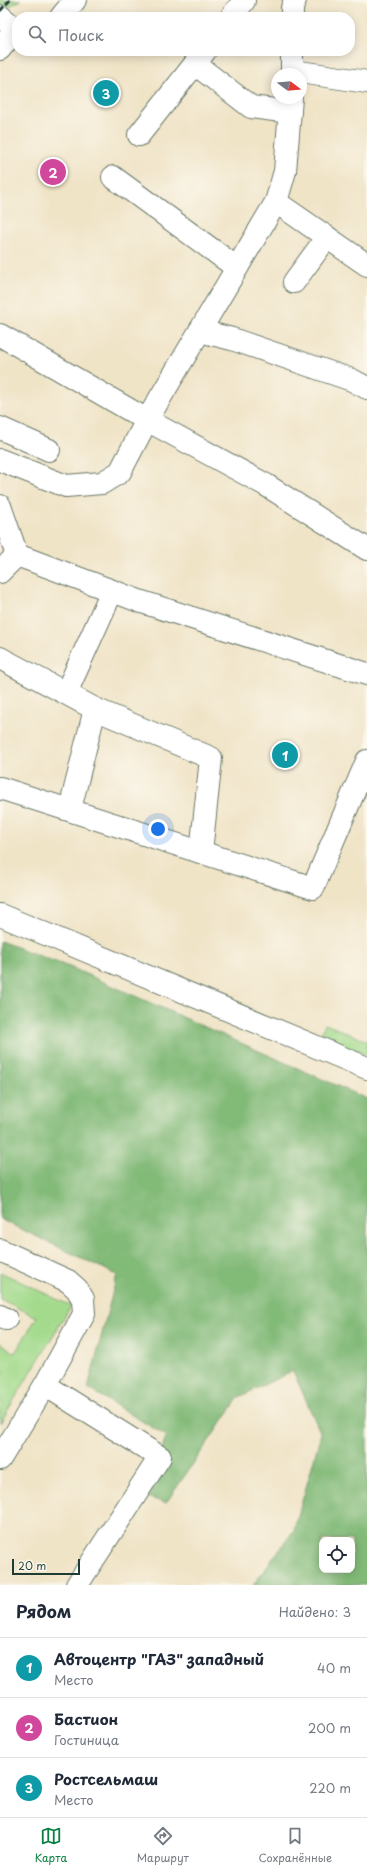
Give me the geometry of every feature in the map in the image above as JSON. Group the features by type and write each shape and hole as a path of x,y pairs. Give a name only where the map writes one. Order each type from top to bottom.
{"lane":[{"path":"65,12 76,0"},
{"path":"235,12 244,0"},
{"path":"292,12 295,0"},
{"path":"0,49 11,25"},
{"path":"0,460 66,486 102,483 120,472 147,420 276,202 285,171 291,105 251,108 200,58 139,135"},
{"path":"292,65 367,82"},
{"path":"113,177 237,268"},
{"path":"276,202 367,265"},
{"path":"294,282 327,237"},
{"path":"200,330 232,339 347,378 367,388"},
{"path":"0,335 147,420 266,485 367,549"},
{"path":"0,428 49,450"},
{"path":"0,506 16,555"},
{"path":"0,572 16,555"},
{"path":"16,555 112,591 367,674"},
{"path":"66,693 112,591"},
{"path":"0,658 95,709 211,758 201,852"},
{"path":"70,810 95,709"},
{"path":"0,788 313,888 367,761"},
{"path":"0,915 367,1068"},
{"path":"0,1250 68,1281 77,1289 83,1299 84,1314 45,1385 0,1459"},
{"path":"45,1385 160,1457 77,1585"}],"green space":[{"path":"0,0 21,0 8,7 0,5"},
{"path":"0,941 72,968 367,1099 367,1585 253,1585 294,1530 321,1434 293,1371 239,1397 166,1503 147,1497 166,1436 88,1388 117,1275 0,1219"},
{"path":"325,1024 367,1041 367,1055 320,1037"},
{"path":"0,1272 71,1306 0,1423 0,1378 4,1371 0,1369 0,1343 15,1353 37,1317 0,1299"}],"railway":[{"path":"0,11 10,0"}],"place":[{"name":"Ростсельмаш","path":"106,93"},
{"name":"Бастион","path":"53,172"},
{"name":"Автоцентр \"ГАЗ\" западный","path":"285,755"}]}
